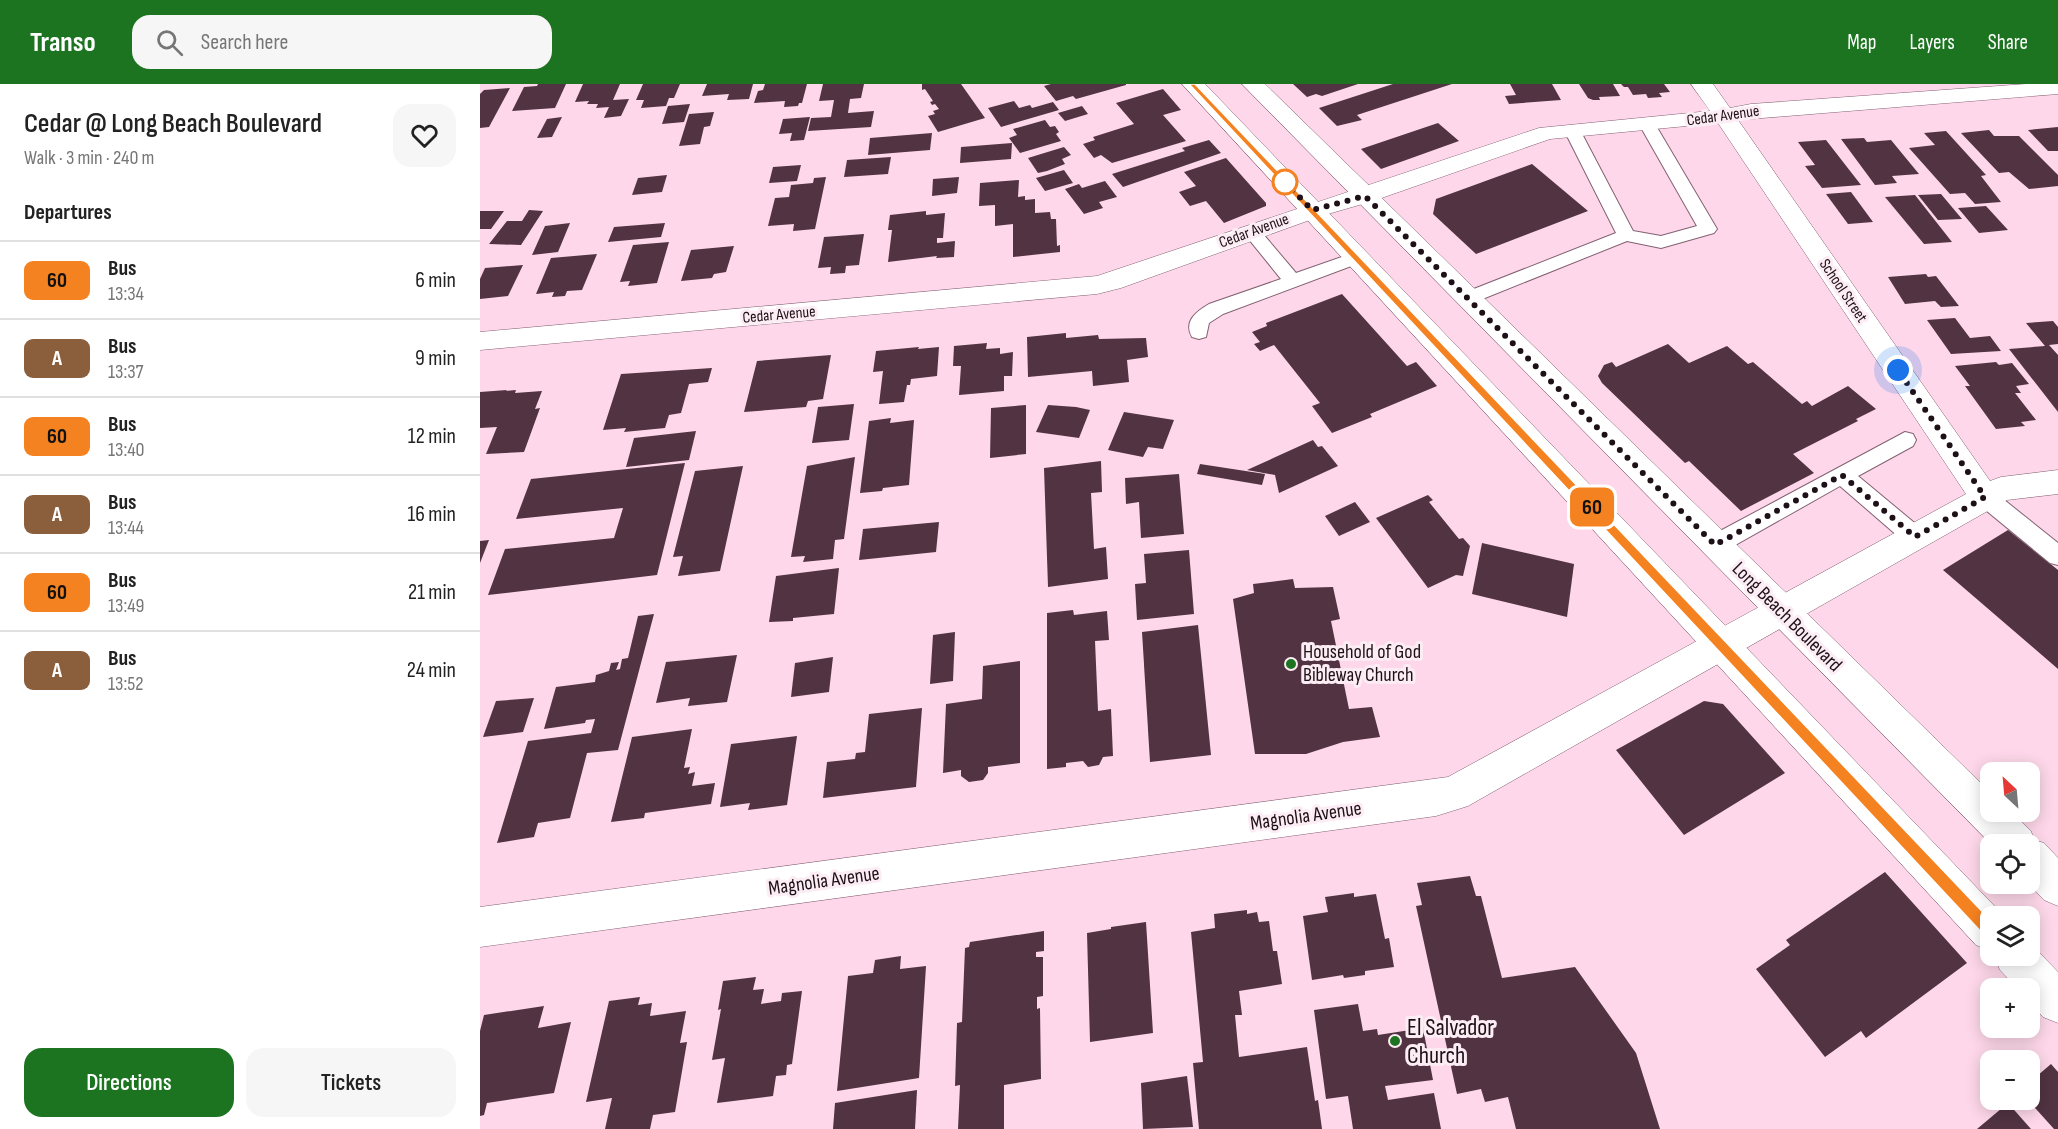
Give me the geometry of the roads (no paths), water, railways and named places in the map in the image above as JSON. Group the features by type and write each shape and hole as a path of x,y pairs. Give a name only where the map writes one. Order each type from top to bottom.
{"street":[{"path":"1192,84 1980,920"},
{"name":"Long Beach Boulevard","path":"1253,84 2007,834"},
{"name":"School Street","path":"1702,84 1985,497"},
{"name":"Cedar Avenue","path":"480,341 1097,285 1112,282 1312,210 1365,196 1540,135 1723,116 1751,111 2058,88"},
{"name":"Magnolia Avenue","path":"480,927 1436,798 1455,793 1985,497 2001,489 2058,482"},
{"path":"2040,867 2058,886"},
{"path":"2024,966 2058,1002"}],"lane":[{"path":"1468,298 1626,235 1661,242 1708,229 1647,124"},
{"path":"1572,130 1626,235"},
{"path":"1252,232 1293,281"},
{"path":"1199,332 1198,326 1202,316 1216,309 1356,258"},
{"path":"1715,545 1905,440"},
{"path":"1842,475 1915,537"},
{"path":"1985,497 2058,556"}],"place":[{"name":"Household of God Bibleway Church","path":"1291,664"},
{"name":"El Salvador Church","path":"1395,1041"}]}
